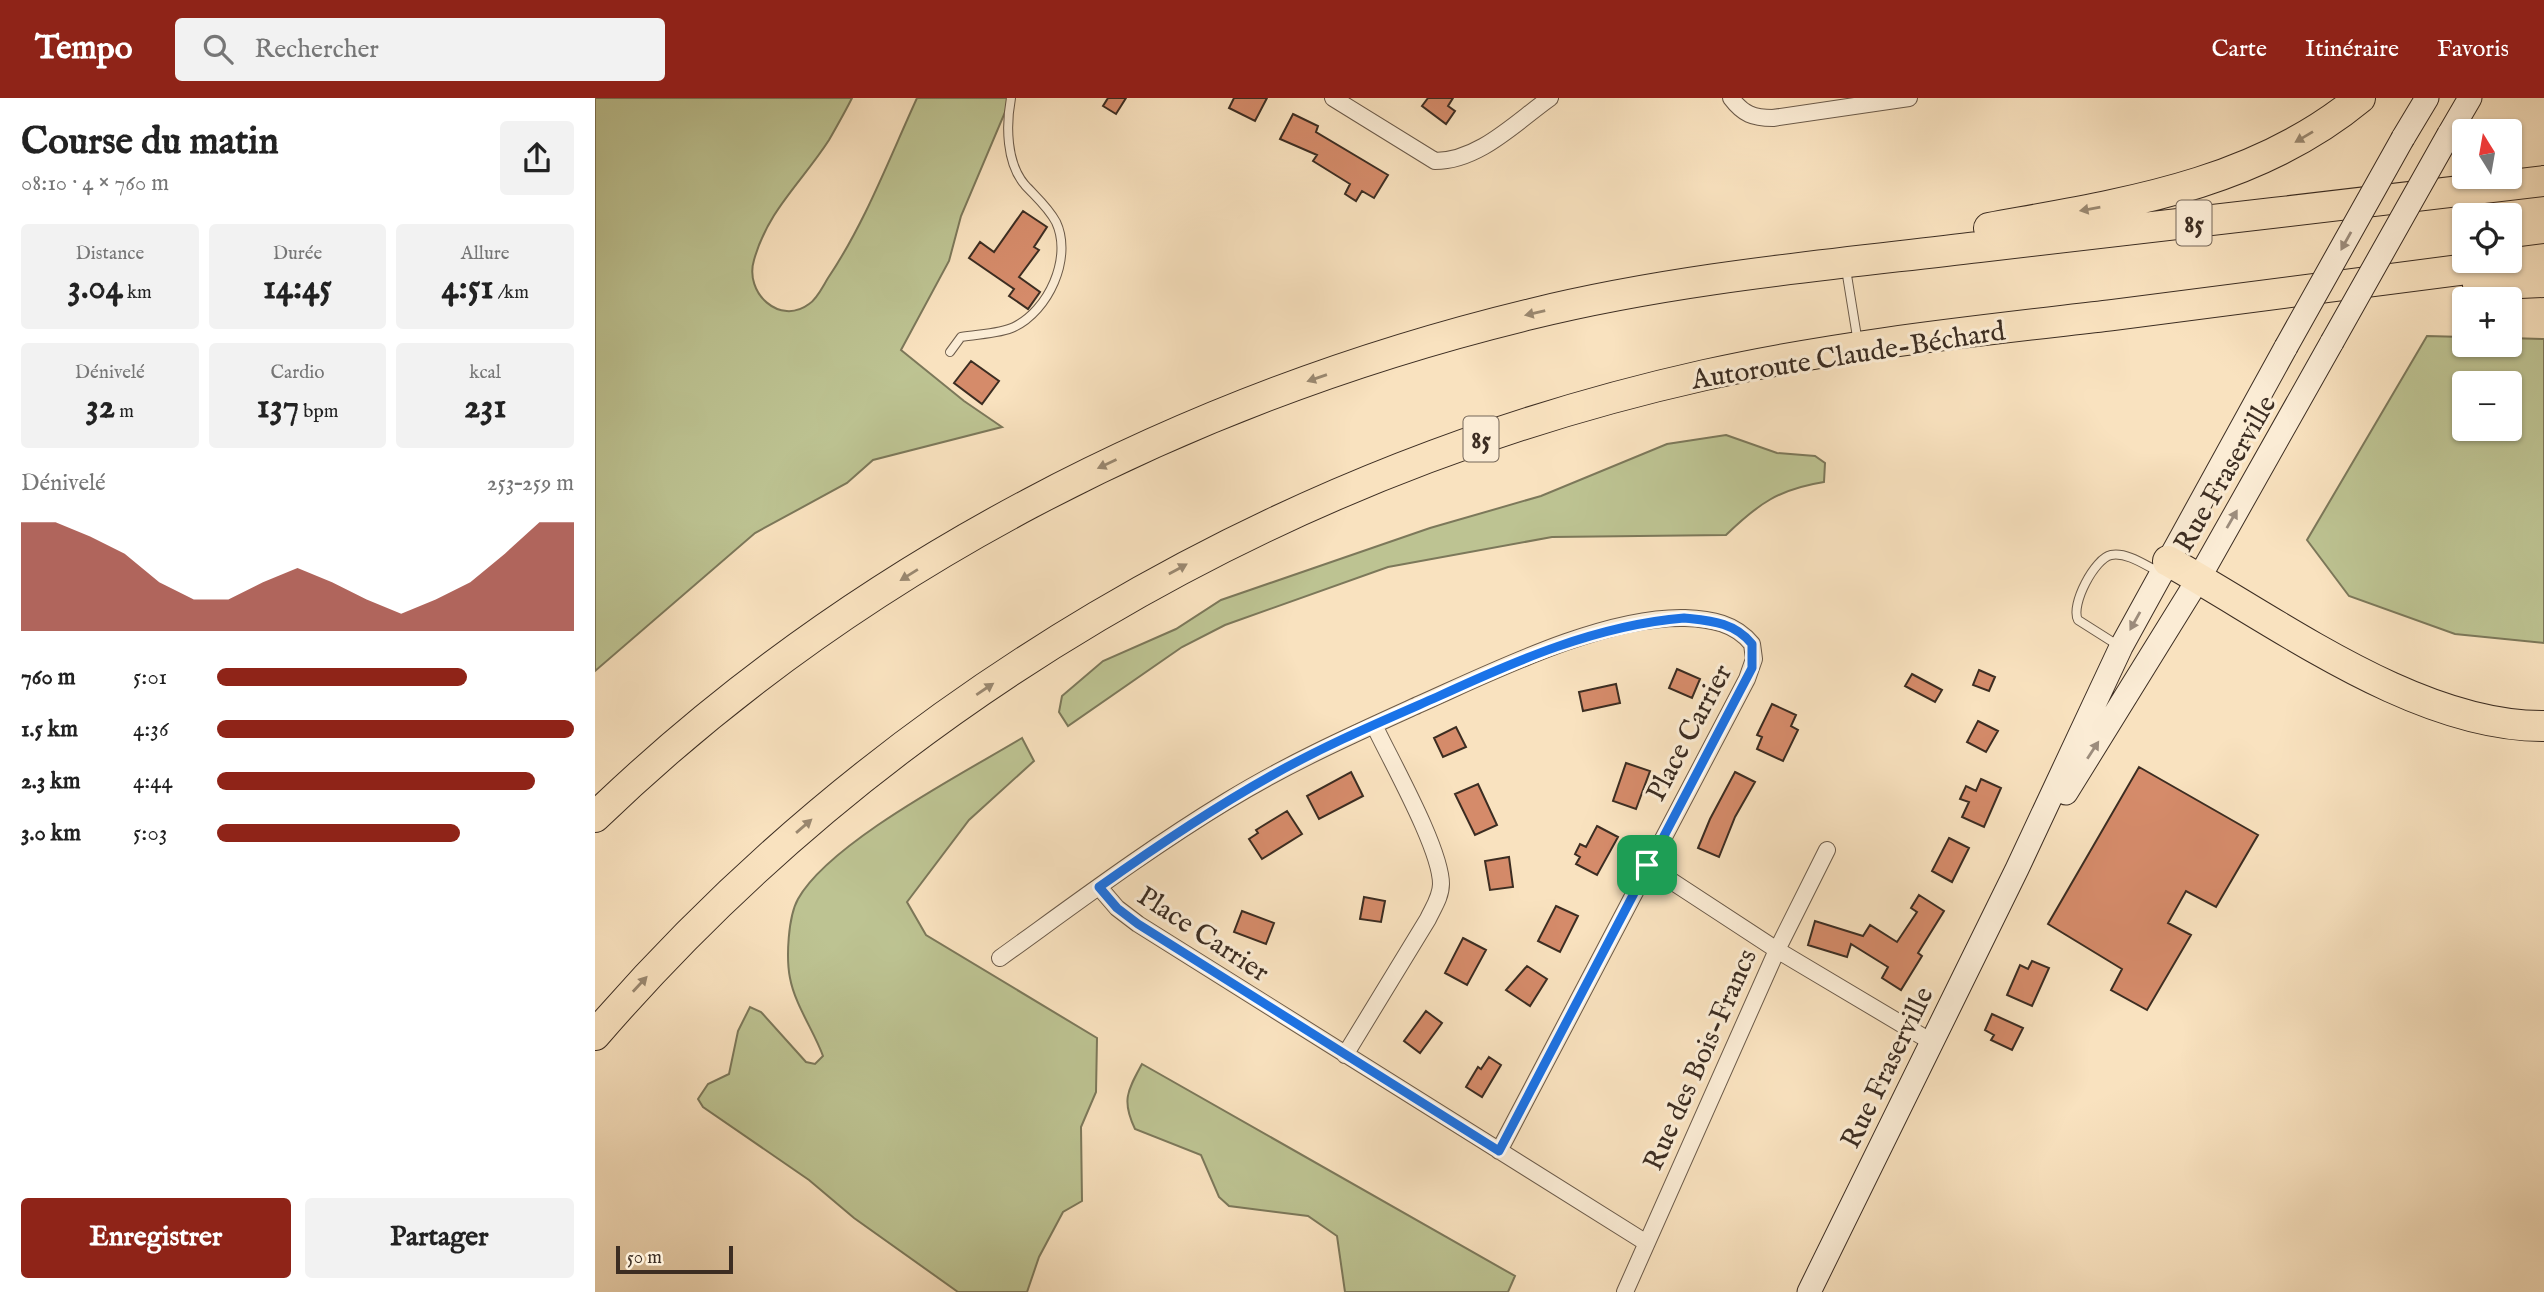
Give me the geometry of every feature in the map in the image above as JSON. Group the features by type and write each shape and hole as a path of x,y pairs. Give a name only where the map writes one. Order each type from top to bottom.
{"highway":[{"path":"1587,302 1741,264 1966,232 2156,195 2256,163 2308,135 2360,98"},
{"path":"2522,169 2544,166"},
{"path":"2237,218 2452,181"},
{"name":"85","path":"595,817 677,743 790,654 910,573 1034,501 1155,442 1306,382 1447,336 1587,302 1845,263 2544,181"},
{"name":"Autoroute Claude-Béchard","path":"595,1035 693,928 826,807 997,681 1085,623 1199,558 1394,470 1547,417 1703,375 1859,347 2544,259"},
{"path":"2156,310 2544,282"},
{"path":"2165,567 2199,578 2337,659 2456,715 2477,720 2544,726"},
{"path":"2413,694 2488,706 2544,708"}],"street":[{"path":"1333,98 1435,161 1464,157 1551,98"},
{"path":"1731,98 1742,112 1756,118 1773,118 1909,98"},
{"name":"Rue Fraserville","path":"1809,1292 1930,1041 2017,869 2121,647 2427,98"},
{"name":"Rue Fraserville","path":"2017,869 2199,578 2470,98"},
{"name":"Place Carrier","path":"1000,958 1227,801 1312,754 1374,725 1470,682 1595,634 1647,622 1684,618 1728,625 1752,644 1752,668 1499,1151"},
{"path":"1345,1055 1428,919 1439,897 1441,883 1434,852 1374,725"},
{"name":"Rue des Bois-Francs","path":"1625,1292 1777,950 1827,850"},
{"path":"1647,865 1777,950 1930,1041"},
{"name":"Place Carrier","path":"1099,887 1127,917 1646,1242"}],"lane":[{"path":"950,352 961,337 1013,328 1047,297 1056,279 1061,246 1057,223 1041,200 1023,183 1009,145 1006,121 1011,98"},
{"path":"1845,263 1859,347"},
{"path":"2121,647 2078,620 2074,614 2075,604 2106,556 2115,554 2165,567"}],"green space":[{"path":"595,98 852,98 829,140 777,211 760,242 754,260 752,272 759,294 767,303 787,311 798,310 812,302 820,292 854,235 917,98 1011,98 961,216 949,261 901,350 964,401 1002,427 873,460 847,483 755,533 595,671"},
{"path":"2427,336 2452,337 2452,357 2522,357 2522,338 2544,339 2544,643 2455,634 2349,596 2307,540"},
{"path":"1726,435 1777,453 1815,456 1825,463 1824,482 1794,489 1770,500 1759,506 1726,535 1552,537 1388,567 1225,625 1182,647 1068,726 1059,712 1062,696 1103,661 1176,629 1221,600 1430,528 1541,496 1667,444"},
{"path":"1022,738 1034,761 969,820 907,902 926,935 1097,1038 1096,1092 1081,1127 1082,1201 1063,1212 1039,1257 1027,1292 958,1292 854,1218 809,1180 703,1107 698,1099 708,1084 729,1074 738,1031 750,1007 761,1012 806,1062 815,1064 823,1056 796,998 790,978 789,938 798,899 814,877 868,832 934,789"},
{"path":"1142,1064 1515,1276 1508,1292 1345,1292 1337,1236 1308,1216 1229,1206 1219,1197 1201,1155 1135,1129 1127,1103 1133,1081"}],"building":[{"path":"1108,98 1126,98 1116,114 1103,106"},
{"path":"1234,98 1267,98 1255,121 1229,108"},
{"path":"1428,98 1453,98 1448,106 1455,111 1446,124 1422,106"},
{"path":"1293,114 1318,126 1316,132 1388,175 1374,198 1362,191 1356,201 1345,194 1350,184 1313,161 1317,155 1280,139"},
{"path":"1023,211 1047,227 1034,247 1039,250 1019,277 1040,292 1028,309 1009,296 1014,289 969,258 980,242 994,252"},
{"path":"971,361 999,381 982,404 954,383"},
{"path":"1677,669 1700,679 1692,698 1669,688"},
{"path":"1979,670 1995,677 1989,691 1973,685"},
{"path":"1912,674 1942,690 1935,702 1905,686"},
{"path":"1616,684 1620,703 1583,711 1579,692"},
{"path":"1772,704 1796,715 1791,726 1798,730 1783,761 1757,749 1762,737 1757,735"},
{"path":"1978,721 1998,731 1986,752 1967,742"},
{"path":"1456,727 1466,747 1443,757 1434,738"},
{"path":"1626,763 1650,771 1636,809 1613,801"},
{"path":"2139,767 2258,835 2216,907 2186,891 2168,923 2191,935 2147,1010 2111,990 2122,969 2048,924"},
{"path":"1351,772 1363,796 1319,819 1307,796"},
{"path":"1735,772 1755,782 1735,817 1719,857 1698,848"},
{"path":"1981,779 2001,788 1984,827 1962,817 1969,802 1960,799 1966,786 1976,791"},
{"path":"1478,784 1497,825 1475,835 1455,794"},
{"path":"1287,811 1302,834 1262,859 1249,839 1258,833 1256,830"},
{"path":"1597,826 1618,837 1597,875 1576,864 1580,857 1575,854 1580,844 1586,847"},
{"path":"1949,838 1969,848 1952,882 1932,871"},
{"path":"1509,857 1513,887 1490,890 1485,861"},
{"path":"1919,895 1944,911 1918,953 1922,956 1901,990 1882,978 1888,967 1851,944 1847,957 1808,945 1815,921 1863,936 1870,925 1897,942 1917,912 1911,908"},
{"path":"1364,897 1385,901 1381,922 1360,919"},
{"path":"1556,906 1578,916 1560,952 1538,941"},
{"path":"1242,911 1274,923 1266,944 1234,932"},
{"path":"1463,938 1486,950 1467,985 1445,973"},
{"path":"2032,961 2049,968 2032,1006 2007,995 2020,965 2028,969"},
{"path":"1527,966 1547,979 1530,1006 1506,990"},
{"path":"1426,1011 1442,1023 1420,1053 1404,1041"},
{"path":"1992,1014 2023,1028 2012,1050 1991,1040 1994,1035 1985,1030"},
{"path":"1489,1057 1501,1065 1482,1097 1466,1087 1478,1067 1481,1069"}],"route":[{"path":"1684,618 1717,621 1738,631 1752,644 1752,668 1647,865 1499,1151 1127,917 1099,887 1182,829 1271,776 1322,749 1470,682 1595,634 1647,622 1684,618"}]}
